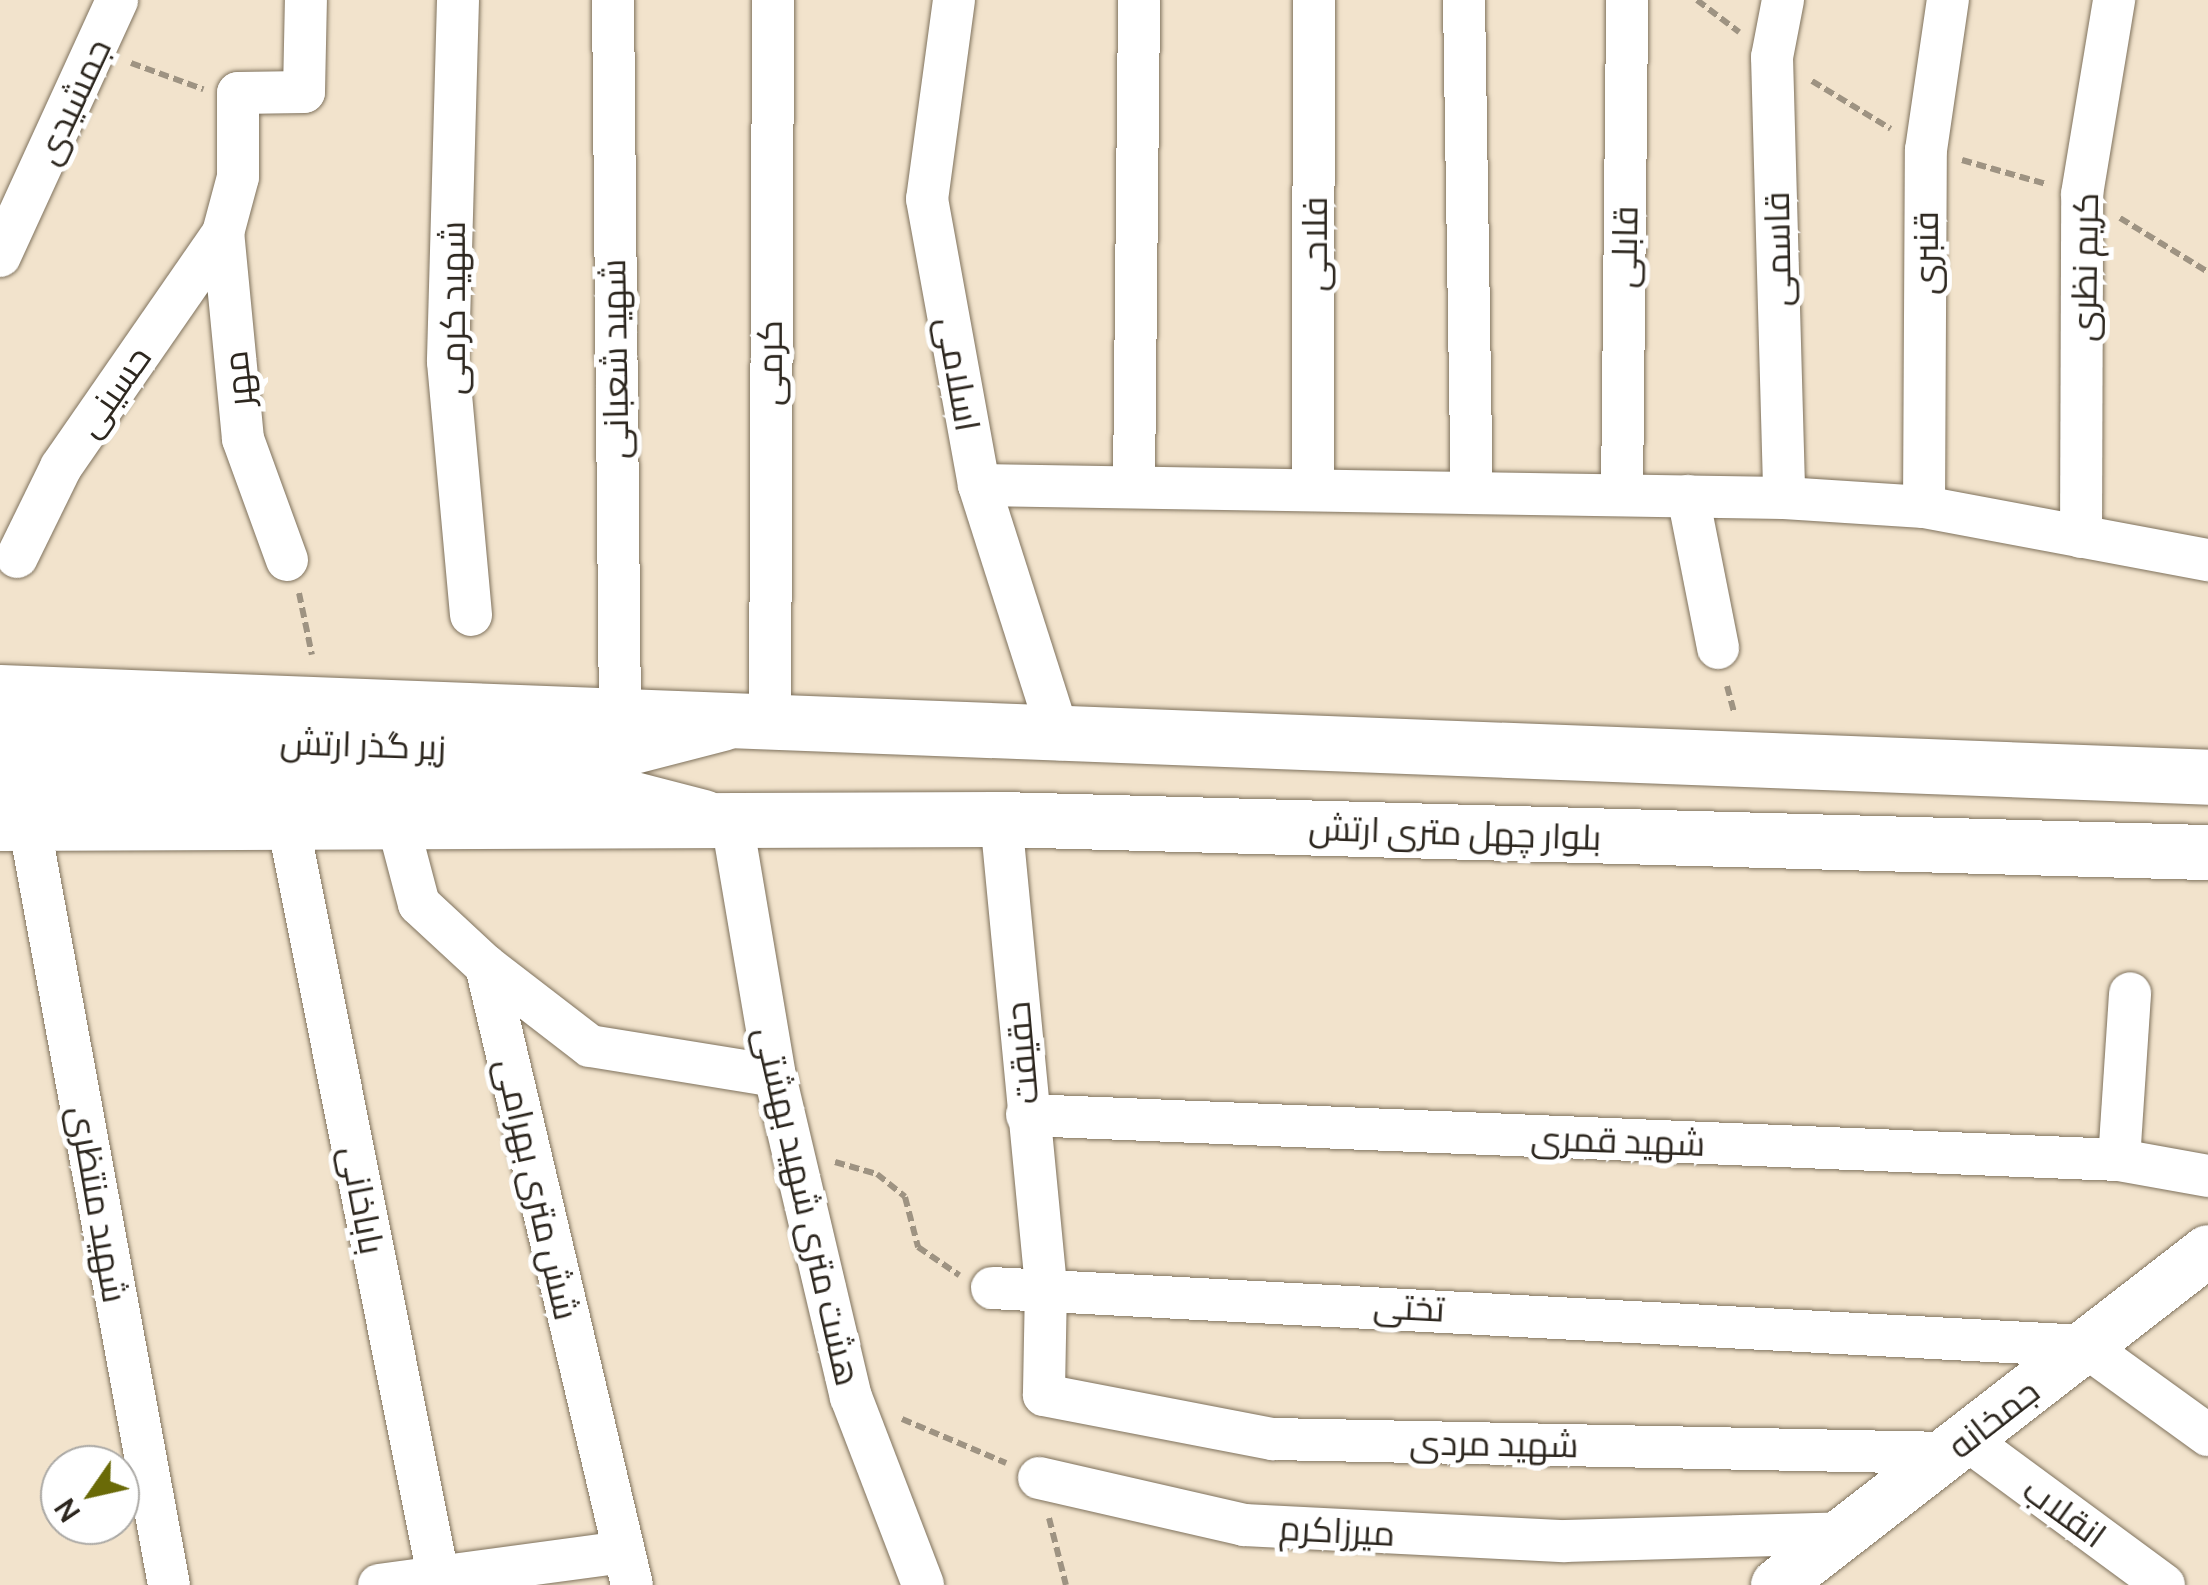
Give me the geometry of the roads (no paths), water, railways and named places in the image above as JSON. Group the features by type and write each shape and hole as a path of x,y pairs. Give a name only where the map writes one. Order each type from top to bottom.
{"main road":[{"path":"0,692 1060,738 2208,777"},
{"name":"زیر گذر ارتش","path":"0,732 614,752 746,724"},
{"name":"زیر گذر ارتش","path":"0,772 599,790 717,817"},
{"path":"15,823 717,817"},
{"name":"بلوار چهل متری ارتش","path":"717,817 1000,819 2208,852"}],"street":[{"name":"جمشیدی","path":"0,256 117,0"},
{"name":"مهر","path":"287,560 243,440 223,233 238,176 238,93 304,92 306,0"},
{"name":"شهید کرمی","path":"458,0 448,362 471,615"},
{"name":"شهید شعبانی","path":"612,0 620,719"},
{"name":"کرمی","path":"746,724 773,0"},
{"name":"اسلامی","path":"954,0 926,199 979,485 1060,738"},
{"path":"1134,484 1139,0"},
{"name":"فلاحی","path":"1313,487 1314,0"},
{"path":"1464,0 1472,490"},
{"name":"قابلی","path":"1622,495 1627,0"},
{"name":"قاسمی","path":"1783,0 1772,58 1784,498"},
{"name":"قنبری","path":"1924,507 1926,150 1948,0"},
{"name":"کریم نظری","path":"2081,536 2082,194 2114,0"},
{"name":"حسینی","path":"17,557 61,467 223,233"},
{"path":"979,485 1134,484 1784,498 1924,507 2208,560"},
{"path":"1688,496 1718,648"},
{"name":"هشت متری شهید بهشتی","path":"717,817 850,1396 923,1585"},
{"name":"حقیقت","path":"1000,819 1046,1286 1044,1395"},
{"path":"397,821 419,904 486,966 590,1046 775,1076"},
{"name":"باباخانی","path":"288,822 438,1576"},
{"name":"شهید منتظری","path":"15,823 169,1585"},
{"name":"شش متری بهرامی","path":"486,966 628,1569"},
{"path":"2119,1160 2130,993"},
{"name":"شهید قمری","path":"1027,1116 2119,1160 2208,1176"},
{"name":"جمخانه","path":"1777,1585 2208,1251"},
{"name":"تختی","path":"992,1288 1046,1286 2085,1346"},
{"path":"2085,1346 2208,1436"},
{"name":"شهید مردی","path":"1044,1395 1273,1438 1957,1446"},
{"name":"انقلاب","path":"1957,1446 2164,1585"},
{"name":"میرزاکرم","path":"1039,1478 1244,1525 1565,1541 1845,1532"},
{"path":"379,1585 438,1576 628,1569"}]}
